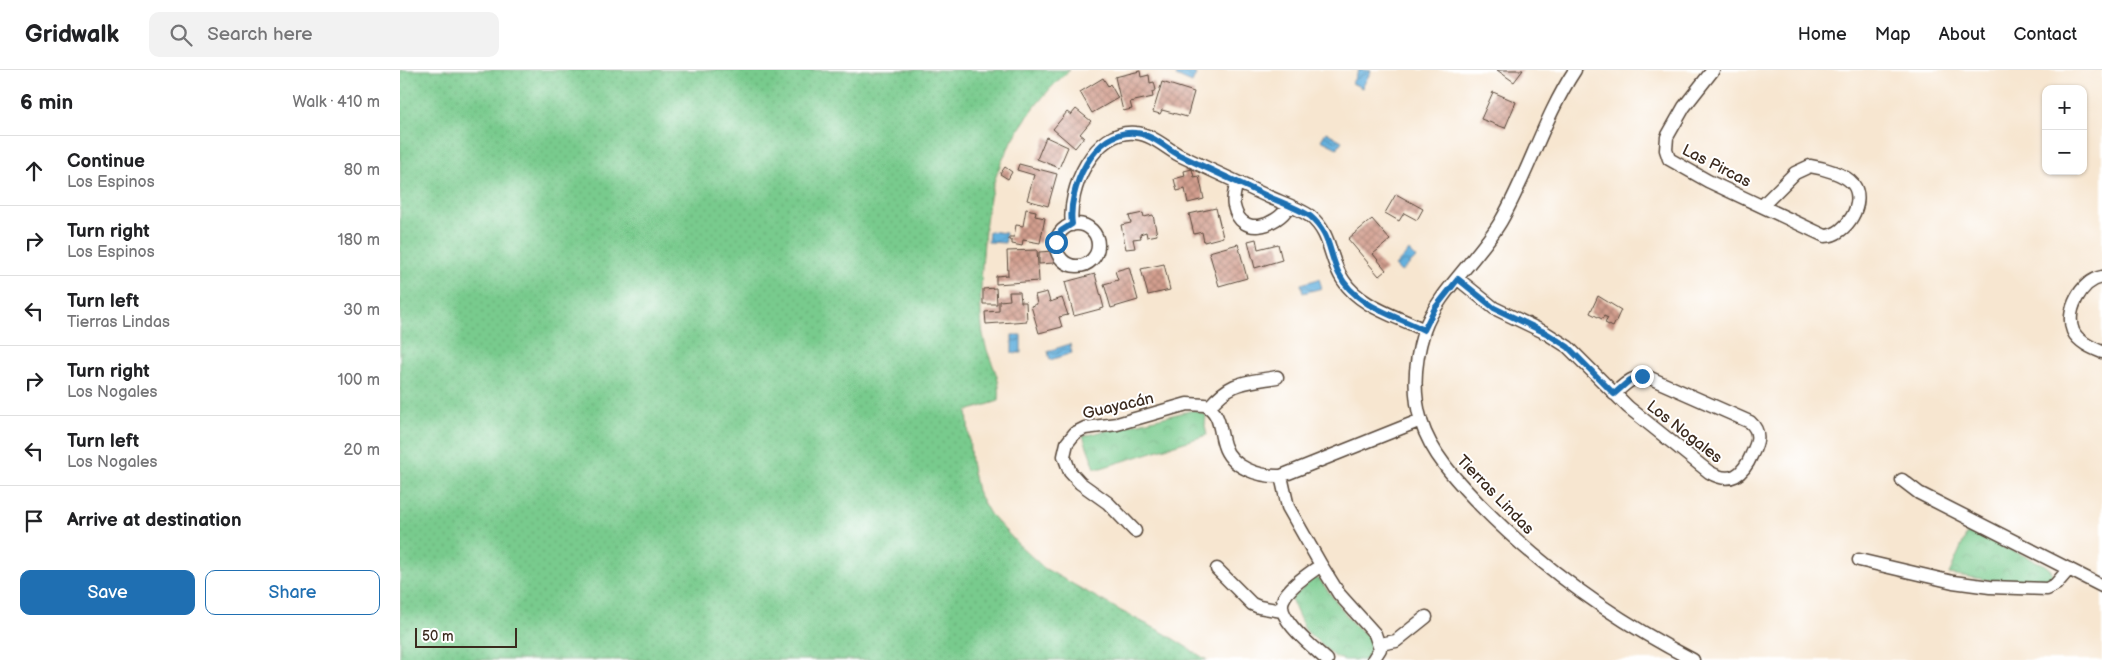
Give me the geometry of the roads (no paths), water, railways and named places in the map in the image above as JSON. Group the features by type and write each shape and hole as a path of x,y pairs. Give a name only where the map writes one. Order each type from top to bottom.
{"street":[{"name":"Tierras Lindas","path":"1576,70 1543,128 1519,186 1500,222 1485,245 1435,308 1424,330 1418,355 1415,385 1421,420 1430,442 1448,470 1494,519 1525,548 1628,624 1693,660"},
{"name":"Las Pircas","path":"1713,70 1674,122 1667,137 1667,154 1673,162 1820,235 1830,236 1839,232 1849,220 1858,197 1854,186 1848,179 1810,166 1800,169 1795,173 1762,206"},
{"path":"1072,224 1072,197 1075,187 1085,167 1102,145 1123,133 1135,132 1146,135 1179,154 1310,216 1321,226 1329,241 1339,273 1356,296 1424,330"},
{"path":"1236,182 1234,208 1246,224 1254,226 1268,225 1280,218 1289,206"},
{"path":"2102,276 2092,280 2082,290 2073,308 2072,319 2073,331 2076,337 2102,352"},
{"name":"Los Nogales","path":"1458,279 1494,308 1563,343 1577,354 1614,394 1714,475 1722,478 1735,476 1748,465 1758,438 1756,429 1750,422 1648,377 1636,377 1624,384 1614,394"},
{"path":"1277,377 1233,386 1223,392 1209,407 1217,415 1224,446 1232,458 1256,474 1282,476 1421,420"},
{"name":"Guayacán","path":"1135,530 1108,503 1080,483 1070,472 1064,456 1067,443 1075,433 1085,428 1130,420 1187,404 1200,403 1209,407"},
{"path":"1282,476 1288,507 1321,565 1339,594 1372,630 1380,644 1378,653 1373,660"},
{"path":"1902,480 1919,493 2102,586"},
{"path":"1859,560 1954,582 1990,587 2047,589 2056,584 2069,570"},
{"path":"1321,565 1287,594 1282,605 1282,611 1286,620 1327,660"},
{"path":"1217,569 1252,604 1282,611"},
{"path":"1380,644 1396,641 1426,617"}],"water":[{"path":"1179,70 1187,70 1196,74 1192,83 1176,76"},
{"path":"1359,70 1371,71 1362,88 1352,83"},
{"path":"1326,132 1342,141 1337,148 1321,140"},
{"path":"989,231 1006,233 1005,243 988,242"},
{"path":"1409,251 1416,258 1401,272 1395,266"},
{"path":"1319,279 1322,288 1303,293 1301,284"},
{"path":"1012,335 1021,335 1021,353 1012,353"},
{"path":"1070,344 1072,353 1050,360 1048,351"}]}
